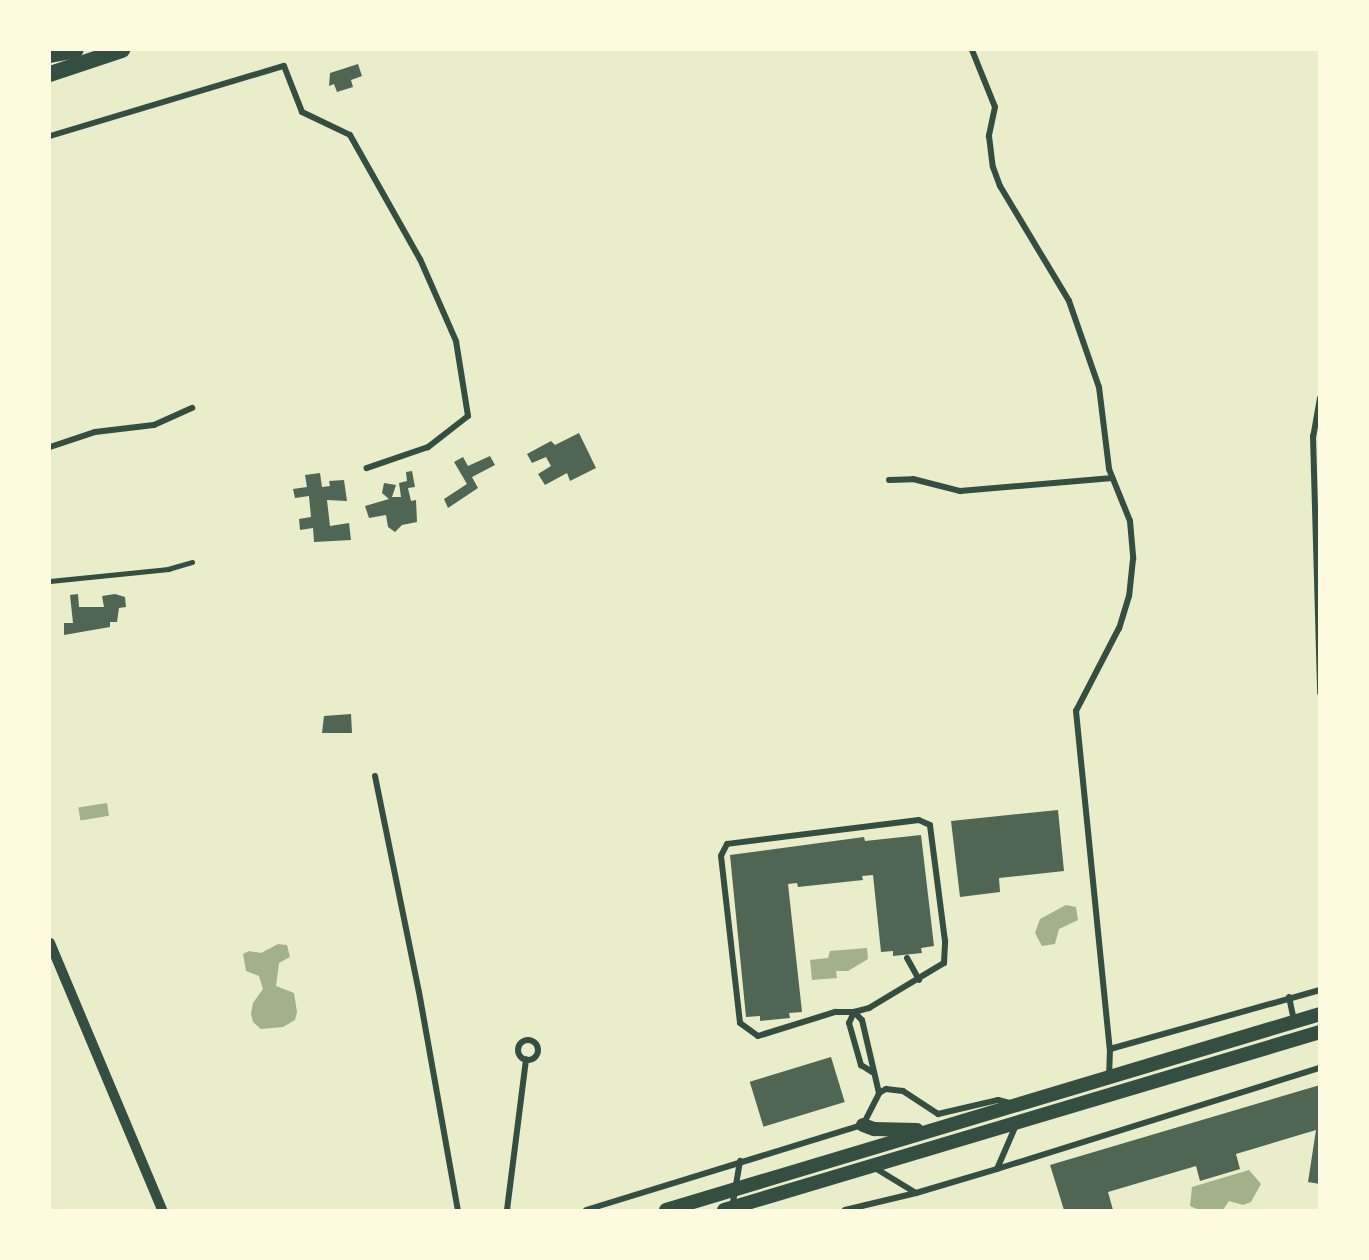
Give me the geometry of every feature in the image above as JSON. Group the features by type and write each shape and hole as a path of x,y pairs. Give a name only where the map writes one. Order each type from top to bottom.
{"highway":[{"path":"50,55 76,50"},
{"path":"50,74 122,50"}],"main road":[{"path":"666,1210 1110,1075 1320,1014"},
{"path":"729,1210 1320,1032"},
{"path":"863,1125 874,1130 928,1131"}],"street":[{"path":"972,50 995,107 989,136 993,167 1000,186 1069,301 1099,387 1112,477 1130,520 1133,559 1129,596 1119,628 1076,711 1110,1049 1110,1075"},
{"path":"50,136 284,66 302,112 350,135 420,259 456,341 468,416 428,447 366,468"},
{"path":"1320,398 1312,436 1320,693"},
{"path":"50,447 95,432 154,426 192,408"},
{"path":"889,480 913,479 960,491 1112,477"},
{"path":"375,776 419,992 458,1210"},
{"path":"926,821 930,825 946,956 935,971 919,980 869,1008 854,1012 835,1012 758,1036 750,1032 737,1015 721,856 727,844 926,821"},
{"path":"50,943 162,1210"},
{"path":"730,948 739,946"},
{"path":"907,958 919,980"},
{"path":"1110,1049 1320,990"},
{"path":"1289,997 1294,1021"},
{"path":"586,1210 863,1125 879,1093 872,1072 874,1062 862,1020 854,1012"},
{"path":"854,1012 849,1023 861,1065 872,1072"},
{"path":"507,1210 526,1059"},
{"path":"845,1210 916,1193 997,1169 1320,1068"},
{"path":"879,1093 903,1091 938,1113 998,1100 1017,1104"},
{"path":"997,1169 1017,1124"},
{"path":"729,1210 736,1189 740,1161"},
{"path":"871,1167 890,1174 916,1193"}],"lane":[{"path":"50,581 168,569 192,562"}],"shaded area":[{"path":"107,803 109,816 80,820 78,808"},
{"path":"1066,905 1076,907 1078,920 1059,929 1055,944 1042,946 1035,933 1040,919"},
{"path":"278,944 287,945 290,957 279,963 276,986 294,993 297,1012 295,1020 283,1027 261,1029 253,1022 251,1014 253,1003 263,989 259,976 246,971 243,954 249,951 261,953"},
{"path":"867,948 868,959 848,971 836,971 837,978 812,980 810,960 828,958 830,951"},
{"path":"1249,1170 1261,1184 1251,1202 1243,1205 1229,1201 1223,1210 1199,1210 1190,1206 1192,1187"}],"building":[{"path":"358,64 362,76 351,80 353,87 337,92 334,84 329,86 330,73"},
{"path":"579,433 596,468 570,481 567,473 545,485 538,474 551,466 546,457 532,463 527,454 551,441 555,445"},
{"path":"490,456 495,465 472,477 478,488 448,508 444,499 467,484 454,462 463,457 468,466"},
{"path":"412,471 415,487 408,488 411,501 416,500 417,522 402,525 395,532 388,527 386,515 369,518 365,506 389,499 382,493 384,483 396,485 392,497 401,497 399,483 407,481 406,472"},
{"path":"320,473 322,487 330,486 329,481 344,480 347,501 327,500 330,526 349,523 351,540 314,542 313,528 300,530 299,519 311,517 309,496 295,498 293,489 307,487 305,475"},
{"path":"78,594 79,607 104,607 102,596 115,594 125,597 126,607 119,608 117,622 110,622 110,627 64,635 64,623 73,623 70,595"},
{"path":"351,714 352,733 322,733 324,716"},
{"path":"1058,810 1064,871 999,878 1000,892 960,897 951,821"},
{"path":"921,835 934,946 921,948 922,953 893,956 893,951 881,952 873,875 862,876 863,880 798,887 797,883 788,884 802,1012 789,1013 790,1018 760,1021 760,1016 746,1017 730,855 864,837 865,841"},
{"path":"831,1057 845,1102 763,1127 750,1082"},
{"path":"1320,1085 1320,1184 1308,1182 1316,1130 1236,1154 1240,1169 1200,1181 1196,1166 1108,1192 1113,1210 1064,1210 1050,1165"}]}
